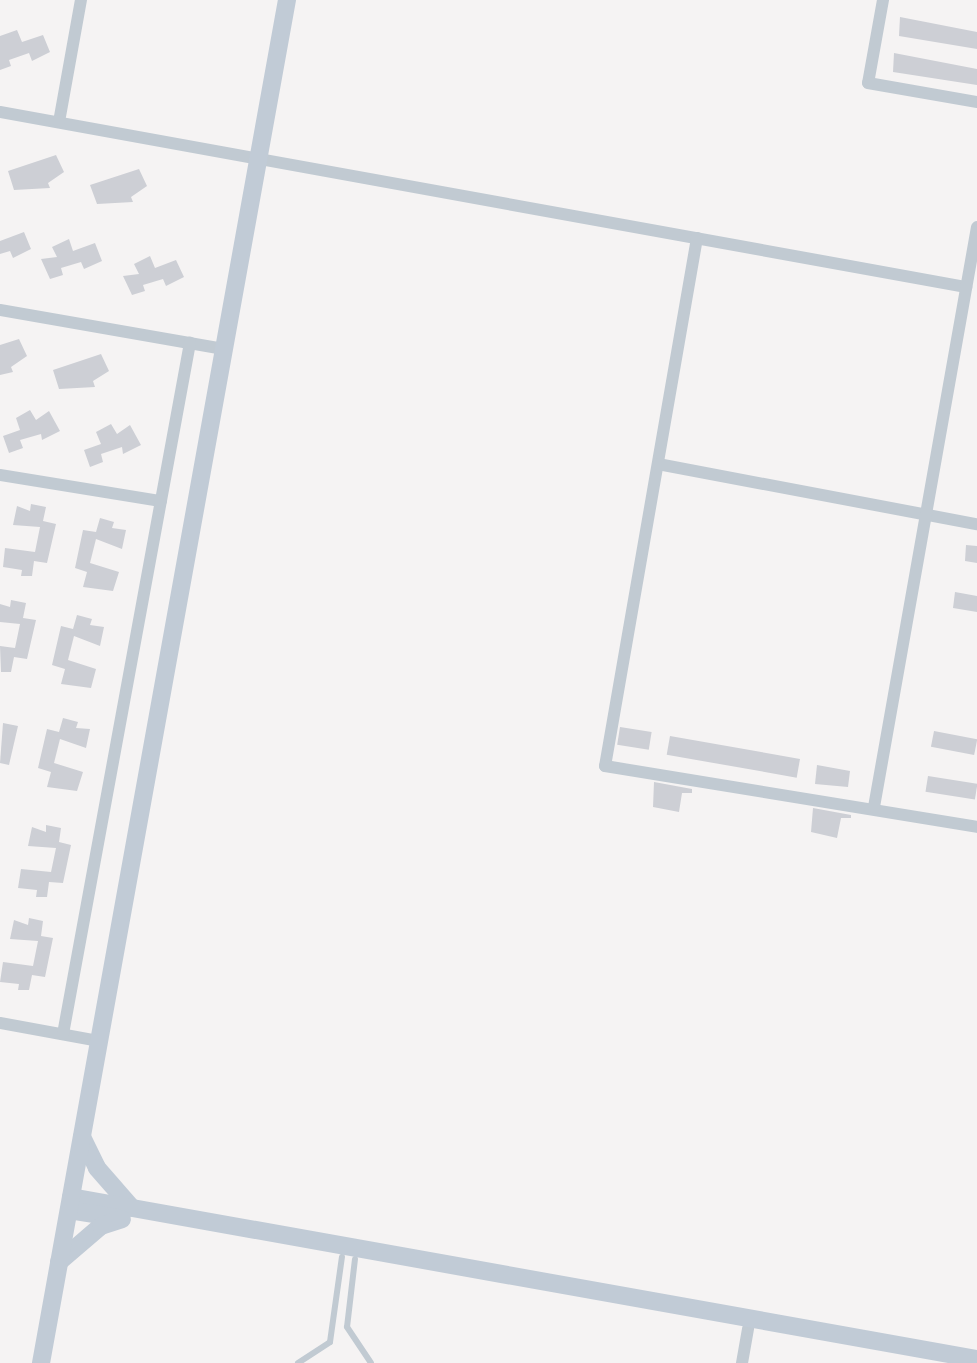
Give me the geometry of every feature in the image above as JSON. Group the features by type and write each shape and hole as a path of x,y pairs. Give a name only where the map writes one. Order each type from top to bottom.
{"street":[{"path":"59,122 81,0"},
{"path":"41,1363 287,0"},
{"path":"883,0 868,83 977,102"},
{"path":"0,112 966,287"},
{"path":"874,807 977,227"},
{"path":"698,238 605,766 874,807 977,827"},
{"path":"0,310 224,350"},
{"path":"63,1034 190,344"},
{"path":"658,464 977,524"},
{"path":"0,475 161,501"},
{"path":"0,1023 99,1041"},
{"path":"82,1137 97,1168 128,1214"},
{"path":"70,1204 977,1359"},
{"path":"59,1262 100,1226 128,1214 349,1258 940,1363"},
{"path":"742,1363 748,1329"}],"lane":[{"path":"298,1363 330,1342 349,1258"},
{"path":"349,1258 347,1327 371,1363"}],"building":[{"path":"900,17 977,32 977,49 899,36"},
{"path":"17,30 22,42 43,35 50,52 32,61 29,53 9,60 11,66 0,70 0,36"},
{"path":"894,53 977,69 977,85 893,72"},
{"path":"56,155 64,172 48,183 50,188 14,190 8,171"},
{"path":"139,169 147,186 131,197 133,202 97,204 90,185"},
{"path":"24,232 31,249 13,258 10,251 0,254 0,241"},
{"path":"69,239 73,251 95,243 102,261 84,269 81,262 61,268 63,275 50,279 41,259 57,257 52,247"},
{"path":"150,256 155,268 176,260 184,277 166,286 163,279 143,285 145,291 132,295 123,276 139,274 134,264"},
{"path":"19,339 27,356 11,367 13,372 0,375 0,345"},
{"path":"101,354 109,371 93,381 95,387 59,389 53,370"},
{"path":"30,410 36,420 49,411 60,431 42,440 41,434 20,440 23,448 9,453 3,436 20,430 16,418"},
{"path":"111,424 117,434 130,425 141,445 123,454 122,447 101,454 103,462 90,467 84,450 101,444 96,432"},
{"path":"31,504 46,507 43,521 56,524 47,563 34,561 32,576 21,576 22,570 3,567 5,548 35,552 40,527 13,525 17,506 30,511"},
{"path":"100,518 114,522 112,528 126,530 122,549 96,539 90,563 119,572 113,591 83,587 87,572 75,568 83,530 96,532"},
{"path":"966,545 977,546 977,563 965,561"},
{"path":"955,592 977,596 977,612 953,608"},
{"path":"11,600 26,603 23,618 36,620 27,659 14,657 11,672 1,672 0,646 15,648 20,624 0,622 0,604 10,607"},
{"path":"77,615 92,619 90,625 104,627 100,646 74,636 68,660 96,669 91,688 61,684 65,669 52,665 61,626 73,629"},
{"path":"63,718 78,722 76,728 90,729 86,748 60,739 54,763 83,772 77,791 47,787 51,772 38,768 47,729 59,732"},
{"path":"3,723 18,726 9,765 0,763"},
{"path":"620,727 652,732 649,750 617,745"},
{"path":"934,731 977,739 974,755 931,747"},
{"path":"670,736 800,759 797,778 667,755"},
{"path":"817,765 850,771 848,787 815,784"},
{"path":"928,776 977,784 975,800 925,792"},
{"path":"654,782 692,789 692,793 682,793 679,812 653,807"},
{"path":"813,808 851,815 851,818 841,818 837,838 811,832"},
{"path":"46,825 61,828 59,842 71,845 63,883 49,882 47,897 36,897 37,890 18,888 21,869 51,872 56,848 28,846 32,827 46,832"},
{"path":"29,918 43,921 41,936 53,938 45,977 32,975 29,990 18,990 19,984 0,982 3,962 33,966 38,941 10,939 14,920 28,925"}]}
